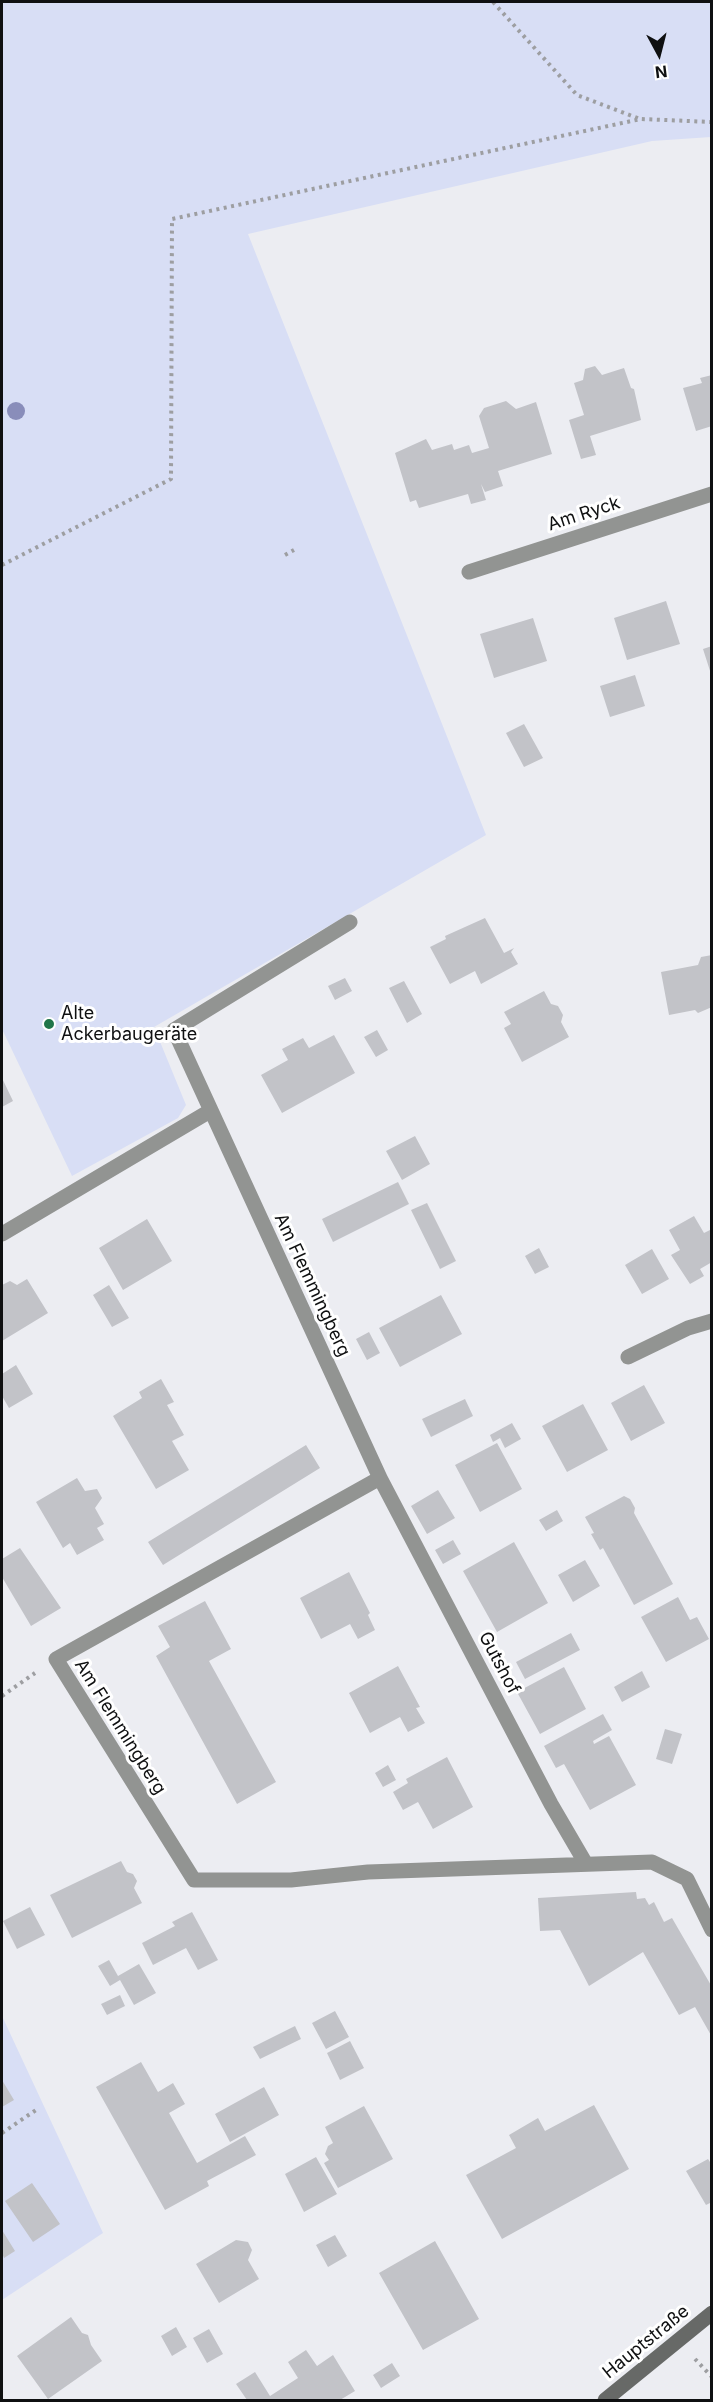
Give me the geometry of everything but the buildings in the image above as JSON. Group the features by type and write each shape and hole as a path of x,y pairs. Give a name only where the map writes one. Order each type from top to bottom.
{"street":[{"name":"Am Ryck","path":"469,572 711,494"},
{"name":"Am Flemmingberg","path":"350,922 174,1030 380,1478 56,1659 194,1880 291,1880 368,1872 652,1862 687,1879 711,1930"},
{"path":"2,1234 210,1111"},
{"path":"628,1357 688,1328 711,1321"},
{"name":"Gutshof","path":"380,1478 551,1804 586,1864"},
{"name":"Hauptstraße","path":"604,2400 711,2313"}],"path":[{"path":"493,2 577,95 641,119"},
{"path":"2,565 171,479 172,219 641,119 711,122"},
{"path":"285,555 294,550"},
{"path":"2,1696 56,1659"},
{"path":"2,2133 36,2109"}],"shaded area":[{"path":"2,2 711,2 711,137 652,141 248,234 486,835 154,1027 186,1105 178,1118 72,1176 2,1029"},
{"path":"2,2016 103,2233 2,2300"}],"place":[{"name":"Alte Ackerbaugeräte","path":"49,1024"}]}
